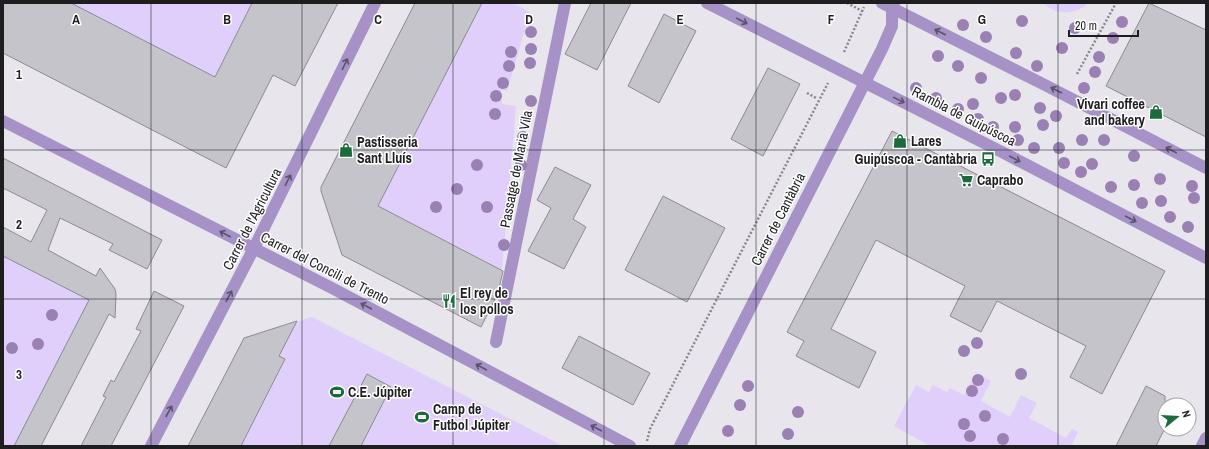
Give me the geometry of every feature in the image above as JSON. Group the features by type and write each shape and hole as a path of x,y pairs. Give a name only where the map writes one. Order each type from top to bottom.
{"street":[{"name":"Carrer de l'Agricultura","path":"150,446 254,248 375,3"},
{"name":"Passatge de Maria Vila","path":"496,342 565,3"},
{"name":"Rambla de Guipúscoa","path":"707,3 998,150 1206,258"},
{"name":"Carrer de Cantàbria","path":"680,446 892,26 889,5"},
{"path":"889,5 1206,168"},
{"name":"Carrer del Concili de Trento","path":"3,121 330,287 630,446"},
{"path":"1202,446 1206,438"}],"path":[{"path":"844,52 862,13 847,3"},
{"path":"1078,74 1116,3"},
{"path":"807,93 816,98"},
{"name":"Carrer de Cantàbria","path":"649,435 650,429 822,94"}],"shaded area":[{"path":"71,3 252,3 228,52 273,75 260,100"},
{"path":"482,3 513,3 530,12 507,91 501,90 502,104 516,106 502,270 378,206"},
{"path":"1043,3 1088,3 1071,12 1060,12"},
{"path":"3,256 89,300 14,446 3,446"},
{"name":"C.E. Júpiter","path":"312,317 563,446 188,446 244,338"},
{"path":"976,373 991,381 981,401 1010,417 1021,395 1037,403 1029,418 1066,438 1072,429 1078,432 1071,446 930,446 894,426 916,385 929,392 933,385 947,392 950,388 964,395"}],"building":[{"path":"3,3 71,3 215,77 252,3 338,3 295,86 273,75 226,168 3,53"},
{"path":"415,3 482,3 378,206 503,271 498,293 481,327 342,255 321,191 321,187"},
{"path":"591,3 631,3 597,70 565,54"},
{"path":"1149,3 1206,30 1206,137 1106,86"},
{"path":"664,14 696,31 659,103 628,86"},
{"path":"768,68 800,84 763,156 731,139"},
{"path":"892,131 1165,271 1102,394 1070,377 1086,346 997,301 981,332 950,316 965,286 876,240 831,329 876,352 859,388 796,356 804,341 787,332"},
{"path":"3,158 162,240 147,269 109,250 113,244 60,218 48,250 96,276 100,268 115,289 115,318 109,314 41,446 14,446 89,300 3,256 3,227 31,242 47,210 3,188"},
{"path":"555,167 591,185 573,219 586,227 564,269 528,251 551,208 537,200"},
{"path":"663,196 725,228 687,302 625,270"},
{"path":"154,291 184,306 111,446 81,446 106,397 103,396 111,380 114,382 141,331 136,329"},
{"path":"297,321 279,356 285,359 241,446 188,446 244,338"},
{"path":"579,336 650,373 633,405 562,368"},
{"path":"367,374 391,387 361,446 329,446"},
{"path":"1146,386 1165,396 1157,397 1157,437 1160,437 1156,446 1116,446"}],"place":[{"name":"Vivari coffee and bakery","path":"1156,112"},
{"name":"Lares","path":"900,141"},
{"name":"Pastisseria Sant Lluís","path":"346,150"},
{"name":"Guipúscoa - Cantàbria","path":"988,159"},
{"name":"Caprabo","path":"966,180"},
{"name":"El rey de los pollos","path":"449,301"},
{"name":"C.E. Júpiter","path":"337,392"},
{"name":"Camp de Futbol Júpiter","path":"422,417"}]}
